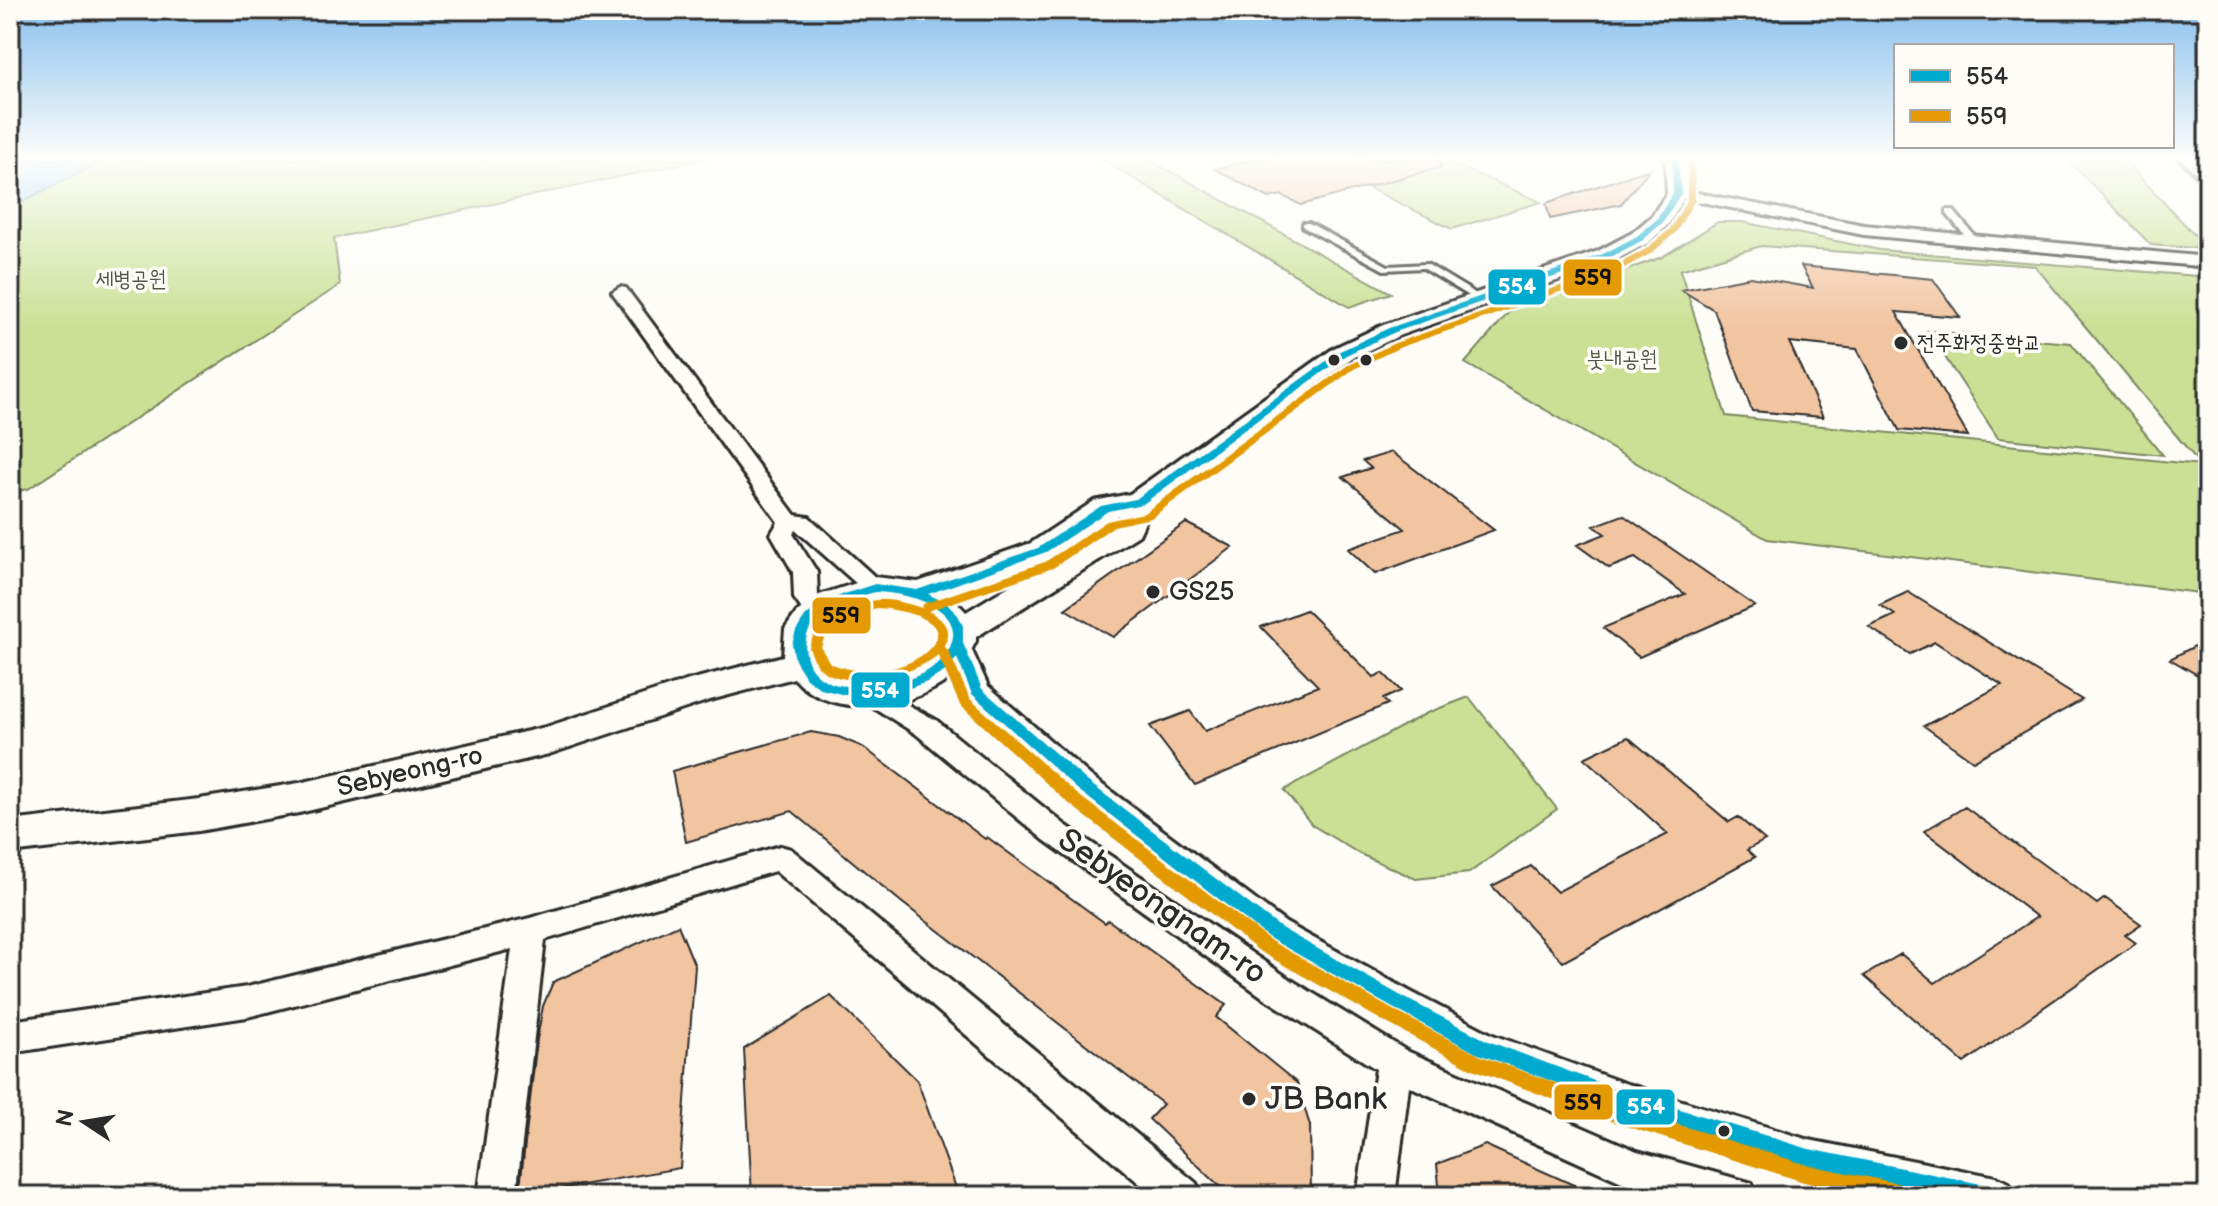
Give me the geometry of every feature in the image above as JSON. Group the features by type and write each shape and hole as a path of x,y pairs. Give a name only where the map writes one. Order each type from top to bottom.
{"street":[{"path":"922,592 952,613 957,638 949,659 935,672 916,683 871,694 827,687 801,664 797,648 802,631 817,612 851,594 875,588 922,592 1042,550 1105,508 1139,502 1343,353 1392,330 1619,249 1646,233 1663,215"},
{"path":"1790,215 1864,230 2208,262"},
{"path":"620,292 789,522"},
{"path":"957,638 1128,528 1139,502"},
{"path":"789,522 801,522 818,541 875,588"},
{"path":"789,522 782,534 805,572 806,598 817,612"},
{"name":"Sebyeongnam-ro","path":"957,638 977,691 1082,785 1275,933 1397,1002 1482,1047 1621,1099 1809,1158 1996,1196"},
{"name":"Sebyeong-ro","path":"10,837 199,815 299,798 549,740 702,689 801,664"},
{"name":"Sebyeongnam-ro","path":"871,694 926,727 1067,841 1276,988 1395,1062 1635,1169 1739,1196"},
{"path":"10,1037 247,1002 530,931 780,858 1183,1196"},
{"path":"497,1196 530,931"},
{"path":"1376,1196 1395,1062"}],"lane":[{"path":"1953,215 1975,242"},
{"path":"1306,225 1387,268 1424,266 1479,298"}],"green space":[{"name":"세병공원","path":"10,215 440,215 334,238 340,285 28,489 10,493"},
{"path":"1195,215 1250,215 1391,293 1349,307"},
{"path":"1424,215 1497,215 1452,229"},
{"path":"2122,215 2176,215 2208,249 2151,245"},
{"name":"붓내공원","path":"1718,222 1742,222 1880,250 2208,277 2208,594 1767,539 1465,363 1509,312 1662,257","holes":["1761,246 2035,266 2201,465 1726,416 1680,270"]},
{"path":"1928,331 2071,343 2163,455 1998,438"},
{"path":"1469,697 1557,809 1469,873 1416,879 1360,854 1312,825 1284,790 1427,713"}],"building":[{"path":"1801,266 1933,279 1960,317 1896,312 1968,436 1899,430 1857,349 1789,342 1823,417 1752,411 1714,310 1681,290 1751,277 1813,288"},
{"path":"1392,452 1494,530 1375,574 1348,549 1405,529 1343,477 1371,468 1363,461"},
{"path":"1623,515 1755,606 1639,657 1603,628 1685,594 1635,558 1609,568 1577,545 1605,534 1594,526"},
{"path":"1186,523 1233,547 1113,637 1065,609"},
{"path":"1908,592 2082,700 1973,761 1924,726 2002,685 1935,642 1910,654 1869,627 1895,615 1880,605"},
{"path":"1306,610 1374,677 1383,673 1401,691 1383,699 1388,704 1195,785 1150,726 1190,711 1205,731 1318,686 1261,627"},
{"path":"2208,639 2208,681 2170,659"},
{"path":"811,732 839,737 863,747 985,839 987,837 1105,923 1108,920 1226,1005 1216,1017 1297,1083 1310,1126 1311,1196 1230,1196 1149,1119 1163,1104 900,901 792,811 686,842 672,771"},
{"path":"1628,737 1729,822 1738,817 1765,840 1747,850 1755,857 1563,962 1492,886 1531,866 1557,892 1668,834 1584,758"},
{"path":"1965,807 2097,904 2105,898 2141,924 2125,935 2136,943 1964,1063 1864,976 1901,954 1935,983 2037,917 1924,831"},
{"path":"678,925 695,966 680,1168 519,1196 537,1039 543,1006 553,982"},
{"path":"831,996 917,1080 959,1196 752,1196 744,1049"},
{"path":"1485,1145 1598,1196 1440,1196 1437,1164"}],"transit line":[{"name":"554","path":"922,592 1042,550 1105,508 1139,502 1343,353 1392,330 1606,256 1640,238 1663,215"},
{"name":"559","path":"927,607 1049,565 1111,523 1147,516 1351,367 1398,345 1612,271 1649,251 1673,230 1682,215"},
{"name":"554","path":"875,588 916,594 942,606 952,615 957,626 958,640 952,656 940,669 903,686 861,691 841,690 822,684 808,672 801,660 799,644 802,631 820,610 848,596 875,588"},
{"name":"559","path":"877,604 918,611 937,622 942,629 942,639 935,651 924,661 908,668 871,675 837,671 825,666 815,648 822,629 838,617 877,604"},
{"name":"554","path":"957,644 977,691 1082,785 1275,933 1397,1002 1482,1047 1621,1099 1809,1158 1996,1196"},
{"name":"559","path":"942,650 965,702 1072,798 1265,946 1389,1016 1476,1062 1616,1114 1804,1173 1916,1196"}],"place":[{"name":"전주화정중학교","path":"1901,343"},
{"name":"GS25","path":"1153,592"},
{"name":"JB Bank","path":"1249,1099"}]}
